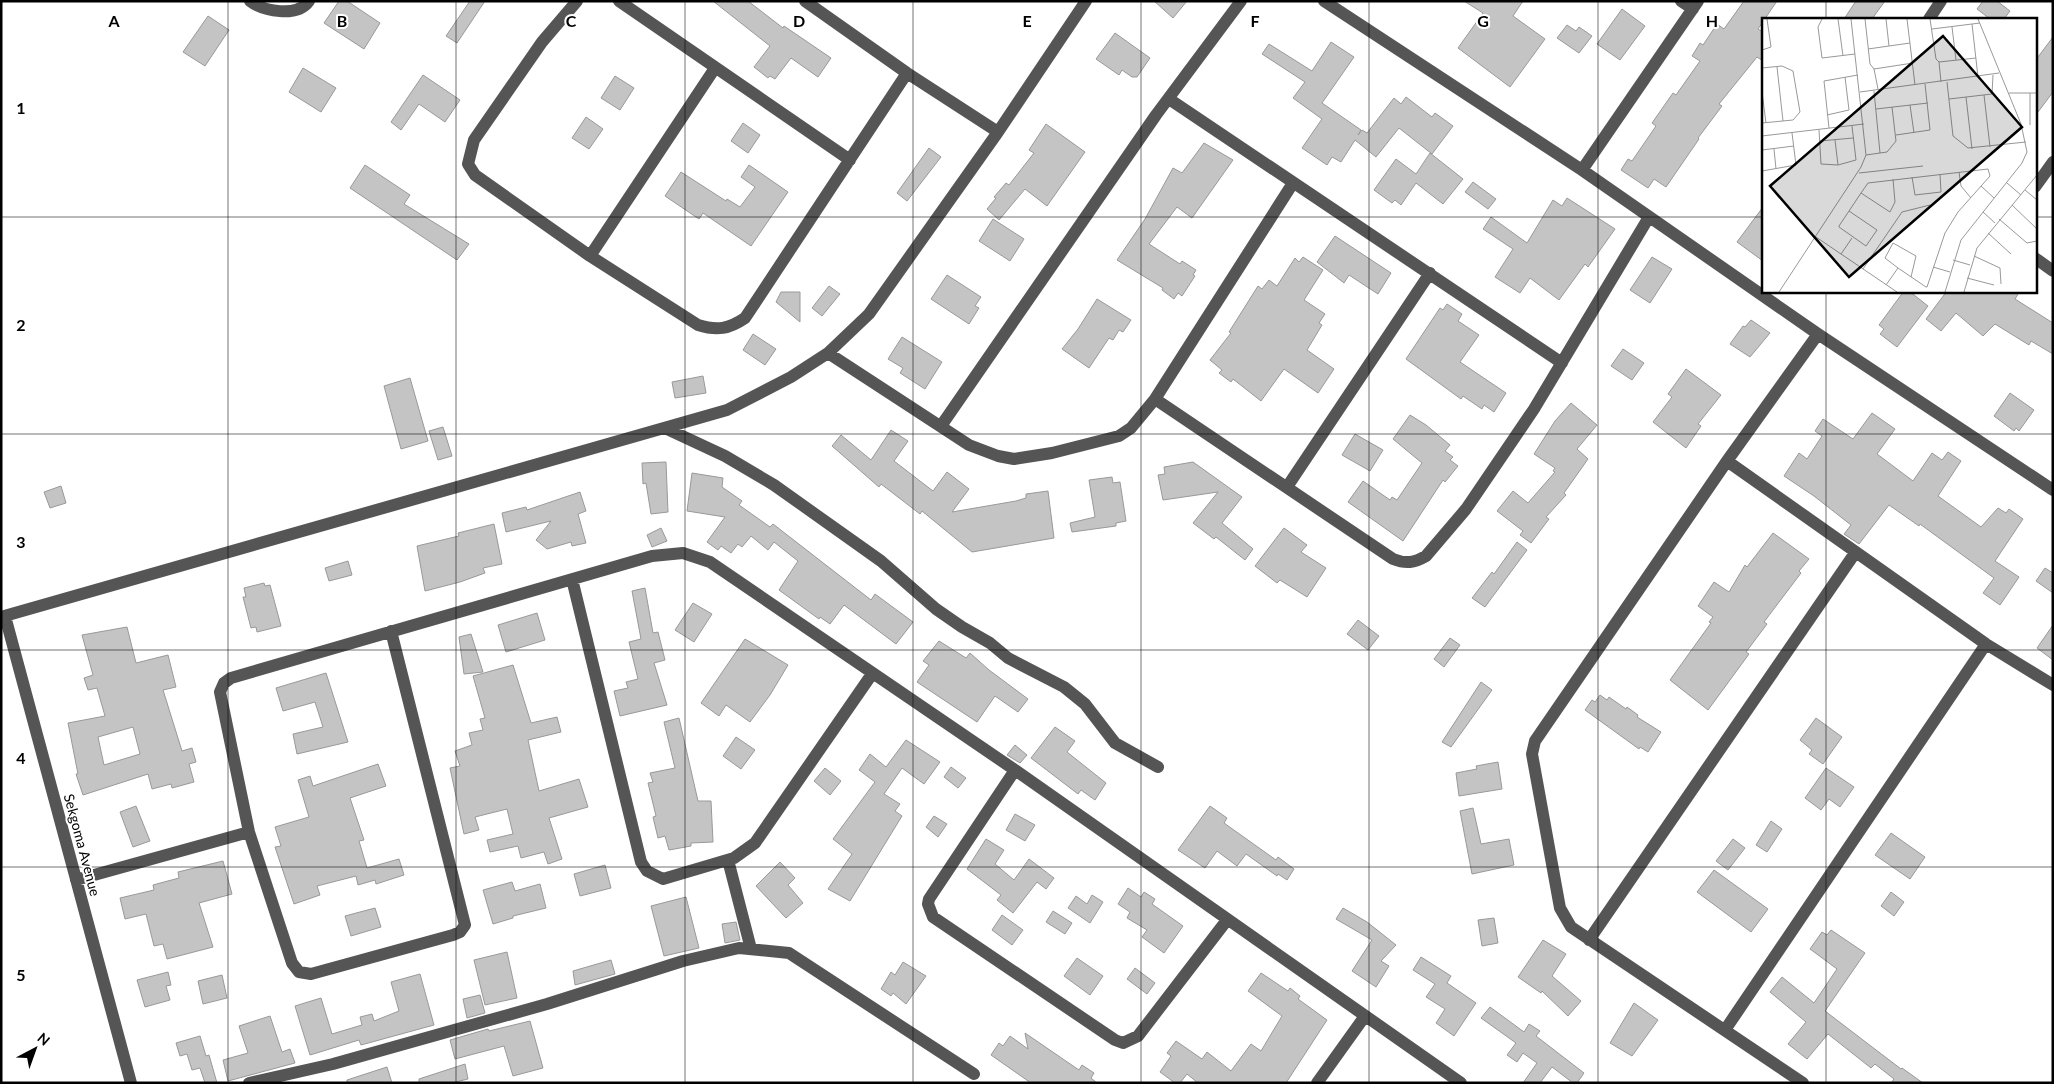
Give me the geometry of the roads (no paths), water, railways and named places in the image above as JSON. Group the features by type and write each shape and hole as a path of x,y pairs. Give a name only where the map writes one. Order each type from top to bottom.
{"street":[{"path":"250,1 262,8 283,11 301,8 309,1"},
{"path":"577,1 542,42 474,140 468,164 475,175 590,256 698,325 710,329 722,330 735,325 745,318 907,73"},
{"path":"620,1 850,160"},
{"path":"805,1 907,73 998,132"},
{"path":"3,616 728,410 791,377 828,353 856,327 886,291 998,132 1086,1"},
{"path":"941,426 1169,99 1240,1"},
{"path":"1324,1 1582,170 1649,217 1762,288"},
{"path":"1582,170 1695,5 1681,1"},
{"path":"1930,18 1941,1"},
{"path":"590,256 715,68"},
{"path":"1169,99 1562,363"},
{"path":"2036,186 2053,162"},
{"path":"828,353 969,444 985,452 1014,459 1052,453 1119,436 1132,428 1155,399 1293,184"},
{"path":"1155,399 1393,560 1402,562 1418,561 1426,556 1466,509 1562,363 1649,217"},
{"path":"2036,259 2053,271"},
{"path":"1287,488 1430,273"},
{"path":"1776,297 1818,334 2052,488"},
{"path":"1802,1083 1571,927 1560,908 1532,754 1535,741 1727,461 1818,334"},
{"path":"665,428 725,456 774,486 881,561 936,609 1008,658 1064,687 1085,704 1115,742 1158,767"},
{"path":"1727,461 1986,644 2053,685"},
{"path":"391,631 465,920 463,929 453,935 311,974 298,972 292,962 249,832 220,692 224,683 231,678 391,631 674,552 694,555 710,562 1015,770 1462,1083"},
{"path":"1589,940 1855,553"},
{"path":"572,579 641,862 647,871 663,879 728,860 744,853 755,843 872,674"},
{"name":"Sekgoma Avenue","path":"3,616 131,1083"},
{"path":"1725,1030 1986,644"},
{"path":"1015,770 929,899 928,904 933,917 1115,1040 1123,1043 1138,1036 1228,920"},
{"path":"76,880 249,832"},
{"path":"728,860 751,949"},
{"path":"249,1083 333,1064 538,1007 683,961 739,948 789,953 974,1074"},
{"path":"1317,1083 1365,1016"}]}
